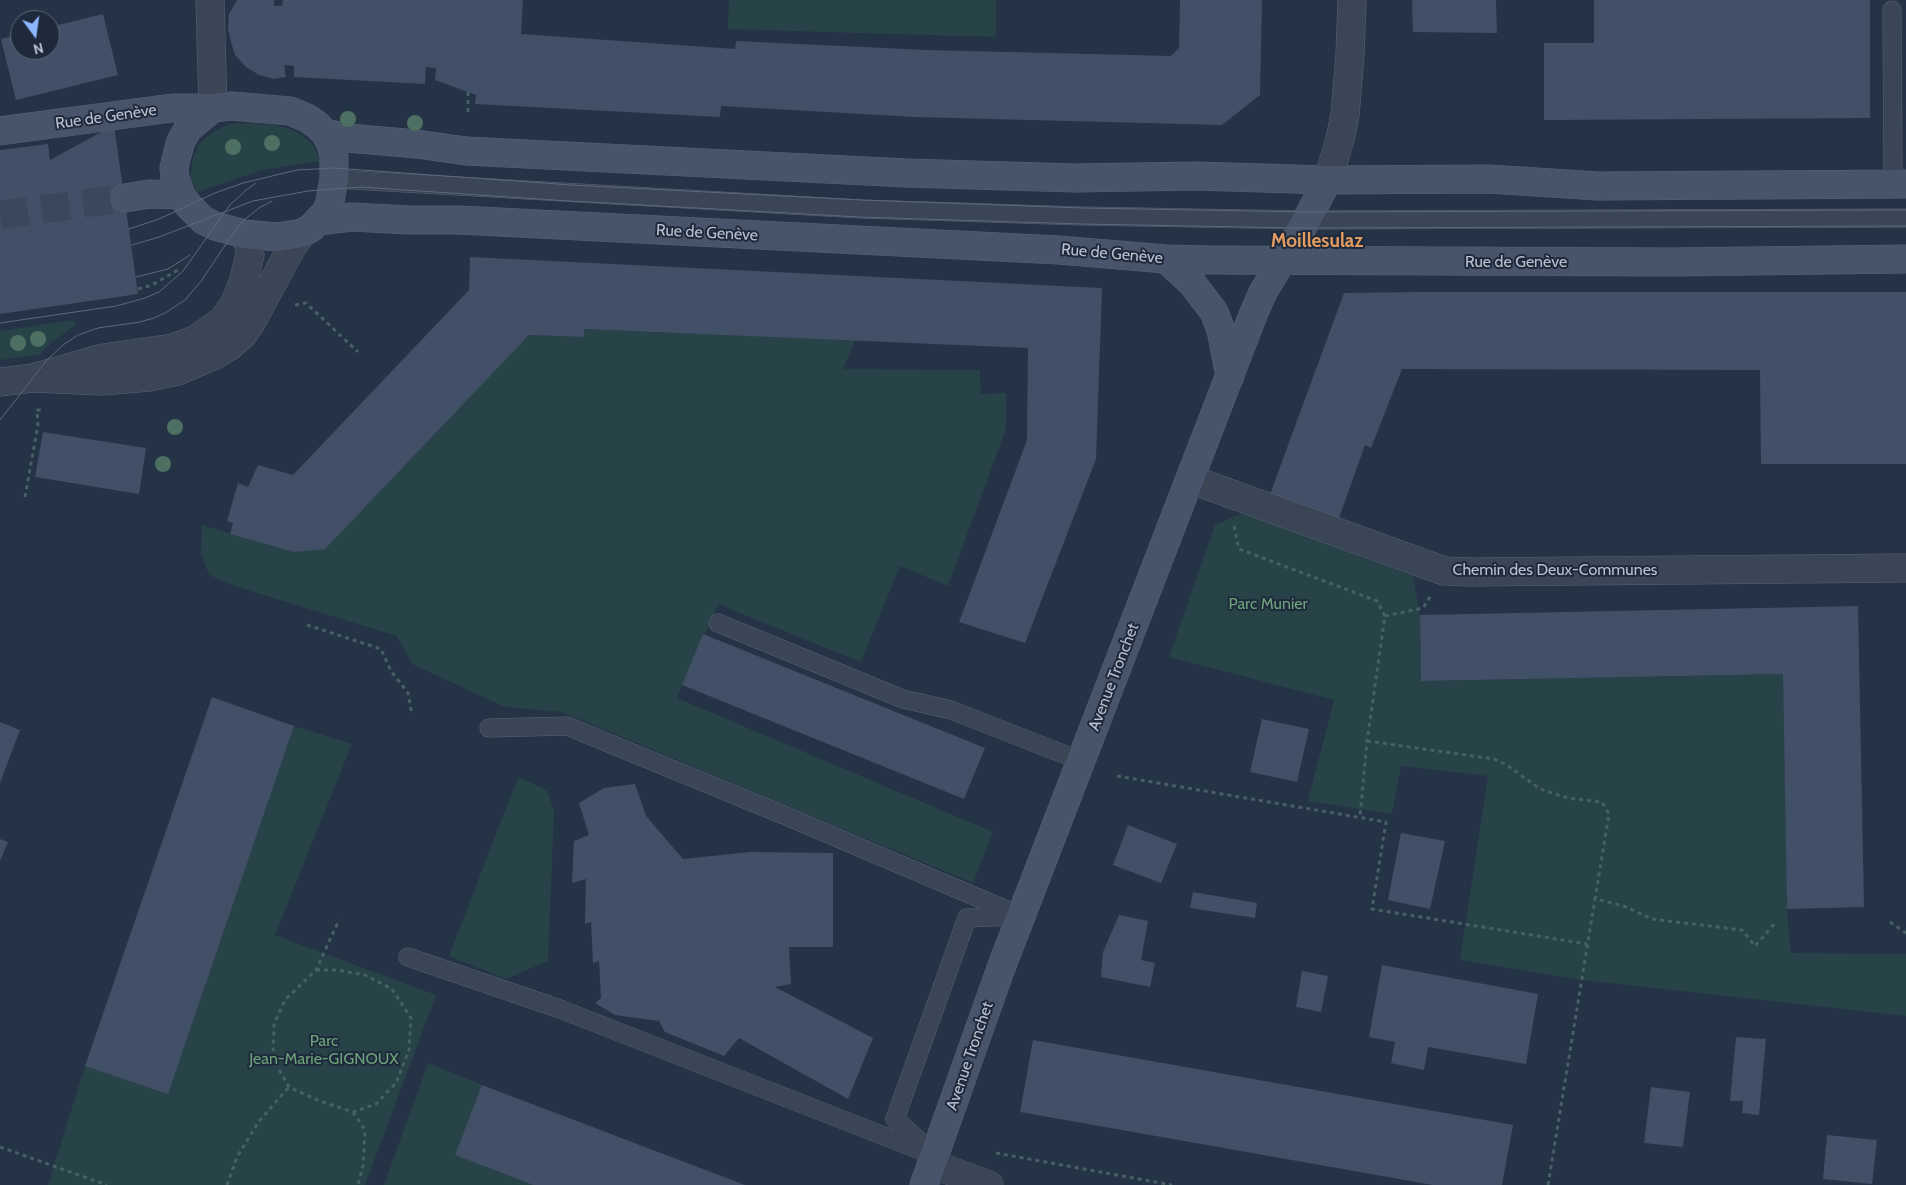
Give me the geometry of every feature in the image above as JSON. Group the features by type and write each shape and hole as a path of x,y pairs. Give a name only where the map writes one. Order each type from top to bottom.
{"main road":[{"name":"Rue de Genève","path":"0,132 149,110 232,106 290,111 307,118 325,133 331,144 334,156 334,179 328,206 310,227"},
{"name":"Rue de Genève","path":"213,108 188,129 181,141 174,168 175,178 181,194 188,205 203,220 215,226 244,234 268,237 352,217 459,220 1059,250 1166,259 1673,262 1906,259"},
{"name":"Rue de Genève","path":"325,133 348,138 417,144 466,151 733,166 1075,178 1196,176 1328,180 1489,179 1598,186 1899,184"},
{"name":"Avenue Tronchet","path":"930,1168 1021,916 1263,292 1328,180"},
{"path":"125,198 149,194 181,194"},
{"path":"1166,259 1192,283 1214,312 1221,330 1230,376"}],"street":[{"path":"1328,180 1340,140 1345,114 1352,0"},
{"path":"213,108 214,3"},
{"path":"33,378 102,381 149,377 178,371 213,356 230,346 244,333 293,245 310,227"},
{"path":"0,382 33,378 103,358 173,348 195,340 223,320 235,303 243,283 250,255 249,245 244,234"},
{"name":"Chemin des Deux-Communes","path":"1190,479 1444,571 1906,568"},
{"path":"930,1168 989,1185"}],"lane":[{"path":"1892,10 1899,184"},
{"path":"334,179 861,209 1306,220 1906,218"},
{"path":"718,623 903,698 951,710 1081,760"},
{"path":"489,728 567,726 786,816 1021,916"},
{"path":"930,1168 895,1119 967,918 1021,916"},
{"path":"408,957 560,1010 930,1168"}],"path":[{"path":"468,92 468,116"},
{"path":"138,289 152,285 178,270"},
{"path":"288,307 306,303 358,352"},
{"path":"25,496 38,425 37,410 48,408"},
{"path":"1226,492 1239,550 1377,601 1385,616 1367,741 1360,817"},
{"path":"1385,616 1423,608 1444,571"},
{"path":"307,625 381,649 408,694 412,715"},
{"path":"1367,741 1494,759 1507,765 1540,789 1568,798 1602,802 1610,814 1548,1185"},
{"path":"1117,776 1386,822 1372,909 1587,944"},
{"path":"1595,899 1624,906 1652,919 1742,930 1755,946 1775,923"},
{"path":"316,970 337,970 365,975 392,989 410,1018 409,1050 396,1083 376,1104 353,1112 316,1100 289,1087 273,1059 274,1024 285,1000 316,970 338,920"},
{"path":"1890,922 1906,933"},
{"path":"227,1185 237,1157 259,1121 289,1087"},
{"path":"353,1112 365,1130 363,1166 358,1185"},
{"path":"0,1147 107,1185"},
{"path":"993,1153 1172,1185"}],"green space":[{"path":"729,0 996,0 996,37 728,29"},
{"path":"250,123 291,129 302,135 313,145 320,161 262,170 197,192 190,177 193,159 199,144 212,133 228,124"},
{"path":"73,320 77,324 51,343 39,355 0,360 0,331"},
{"path":"584,329 855,340 843,369 980,370 981,394 1006,393 1006,429 948,586 900,566 861,662 718,604 677,698 993,832 973,883 562,712 505,707 412,664 397,636 238,587 209,575 201,554 202,525 294,552 529,335 584,337"},
{"name":"Parc Munier","path":"1243,513 1413,576 1420,615 1421,681 1783,674 1787,909 1791,953 1906,954 1906,1016 1581,980 1460,960 1488,776 1401,766 1392,814 1308,801 1334,700 1169,657 1215,525"},
{"name":"Parc Jean-Marie-GIGNOUX","path":"294,726 352,744 275,935 436,995 365,1185 48,1185 85,1066 168,1093"},
{"path":"518,777 547,790 554,811 548,961 506,979 449,956"},
{"path":"428,1063 482,1085 456,1155 533,1185 384,1185"}],"building":[{"path":"237,0 274,0 274,6 282,6 283,0 523,0 521,34 735,49 736,41 927,50 1171,56 1179,48 1180,0 1262,0 1260,95 1222,125 915,117 721,106 720,117 475,104 476,95 435,80 436,68 426,67 425,84 294,77 294,66 284,65 286,77 274,79 259,75 246,67 235,55 231,42 228,29 229,14"},
{"path":"1412,0 1496,0 1497,33 1413,32"},
{"path":"1594,0 1870,0 1870,118 1544,120 1544,43 1594,43"},
{"path":"103,14 118,75 16,100 1,39 10,37 10,60 60,60 60,25"},
{"path":"114,125 138,294 0,314 0,150 48,144 50,160"},
{"path":"470,257 1102,288 1096,459 1025,643 959,622 1027,440 1028,348 584,329 584,337 529,335 325,549 294,552 230,534 233,523 227,521 238,483 248,487 258,465 293,475 469,290"},
{"path":"1906,292 1906,464 1761,464 1760,370 1402,369 1371,448 1365,445 1338,521 1269,497 1344,293"},
{"path":"43,432 146,448 139,494 35,477"},
{"path":"1858,606 1864,907 1787,909 1783,674 1421,681 1420,615"},
{"path":"703,634 985,748 964,799 682,685"},
{"path":"212,697 294,726 168,1094 85,1066"},
{"path":"1262,719 1309,729 1297,782 1250,772"},
{"path":"0,722 20,730 0,783"},
{"path":"635,784 646,816 683,859 750,852 833,853 833,947 789,947 791,984 775,987 873,1038 848,1099 739,1038 724,1056 665,1032 659,1021 615,1015 595,1003 601,998 599,961 593,963 591,922 585,924 586,879 572,883 574,841 589,835 579,803 604,788"},
{"path":"1128,825 1177,844 1161,883 1113,865"},
{"path":"1401,833 1445,841 1430,909 1388,900"},
{"path":"0,839 8,842 0,861"},
{"path":"1193,892 1257,903 1255,918 1190,908"},
{"path":"1119,915 1148,921 1141,960 1155,963 1150,987 1101,977 1103,952"},
{"path":"1382,965 1538,994 1526,1064 1428,1047 1424,1070 1391,1063 1395,1042 1369,1037"},
{"path":"1302,971 1328,976 1321,1012 1296,1007"},
{"path":"1736,1037 1766,1039 1759,1115 1742,1113 1743,1101 1730,1101"},
{"path":"1033,1040 1513,1125 1502,1185 1433,1185 1020,1112"},
{"path":"482,1085 745,1185 533,1185 455,1155"},
{"path":"1651,1087 1690,1092 1683,1147 1644,1143"},
{"path":"1827,1135 1877,1140 1872,1184 1823,1179"}],"tunnel":[{"path":"0,215 125,198"}],"tram line":[{"path":"129,229 159,219 215,193 243,183 297,170 334,168 571,185 861,200 1083,208 1311,212 1906,210"},
{"path":"0,323 116,306 159,292 183,271 230,205 256,183"},
{"path":"132,245 159,237 253,201 308,191 360,187 860,217 1082,224 1302,228 1906,226"},
{"path":"0,420 47,360 63,345 78,335 98,328 154,318 185,300 202,280 244,220 259,208 272,201"},
{"path":"136,277 168,269 190,255"}],"district":[{"name":"Moillesulaz","path":"1317,241"}]}
